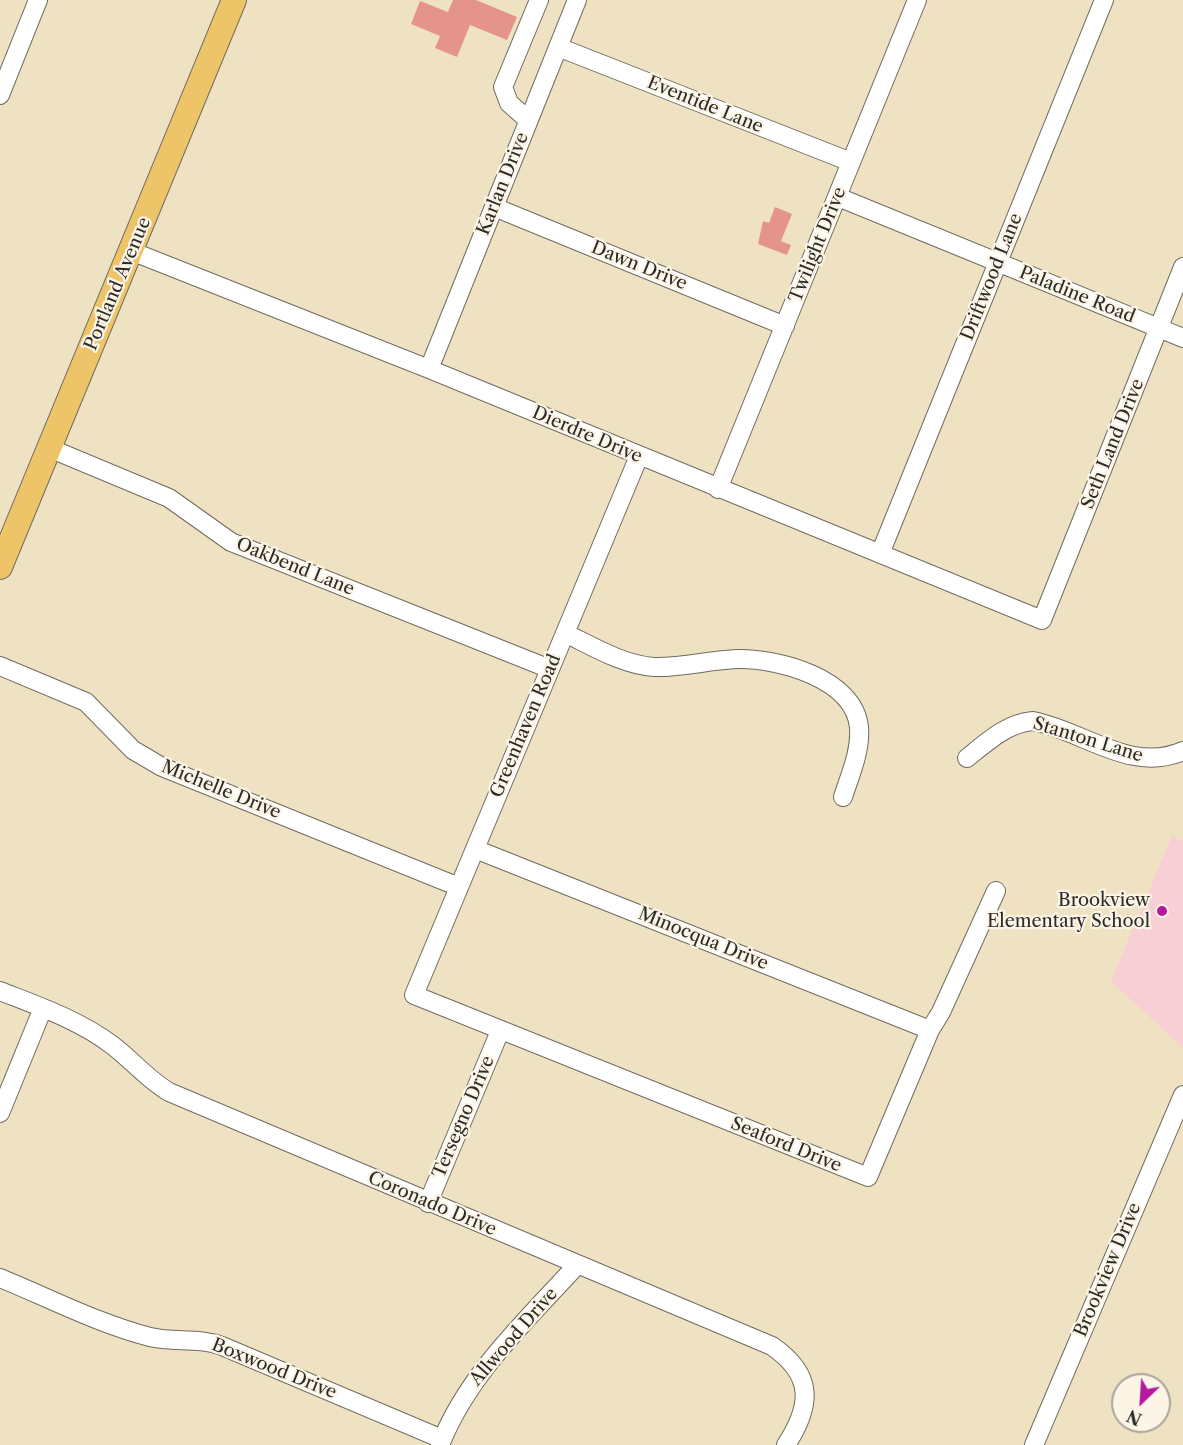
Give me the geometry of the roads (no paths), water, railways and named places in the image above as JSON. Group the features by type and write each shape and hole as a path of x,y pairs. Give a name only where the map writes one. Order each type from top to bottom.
{"main road":[{"name":"Portland Avenue","path":"0,567 234,0"}],"street":[{"path":"0,95 38,0"},
{"path":"528,120 509,103 503,87 539,0"},
{"name":"Karlan Drive","path":"429,369 577,0"},
{"name":"Twilight Drive","path":"718,489 838,197 915,0"},
{"name":"Driftwood Lane","path":"880,554 1104,0"},
{"name":"Eventide Lane","path":"558,47 851,162"},
{"name":"Paladine Road","path":"838,197 1183,338"},
{"name":"Dawn Drive","path":"494,207 785,326"},
{"name":"Dierdre Drive","path":"131,251 429,369 1042,620"},
{"name":"Seth Land Drive","path":"1042,620 1183,267"},
{"name":"Oakbend Lane","path":"49,448 169,498 231,542 550,669"},
{"name":"Greenhaven Road","path":"414,995 639,456"},
{"path":"565,633 624,660 652,667 738,659 798,669 827,680 846,698 859,724 859,744 843,797"},
{"name":"Michelle Drive","path":"0,666 86,702 134,750 162,767 459,887"},
{"name":"Stanton Lane","path":"968,758 1005,730 1023,722 1033,721 1136,758 1158,759 1183,751"},
{"name":"Minocqua Drive","path":"475,849 930,1030"},
{"name":"Seaford Drive","path":"414,995 867,1177 930,1030 941,1012 996,891"},
{"name":"Coronado Drive","path":"0,991 74,1022 112,1044 148,1078 169,1092 772,1346 785,1355 802,1379 805,1401 800,1421 786,1445"},
{"path":"0,1113 43,1008"},
{"name":"Tersegno Drive","path":"428,1203 500,1031"},
{"name":"Brookview Drive","path":"1034,1445 1183,1095"},
{"name":"Allwood Drive","path":"441,1442 464,1395 479,1374 577,1265"},
{"name":"Boxwood Drive","path":"0,1278 127,1330 153,1337 198,1339 222,1346 441,1442"}],"place":[{"name":"Brookview Elementary School","path":"1162,911"}]}
